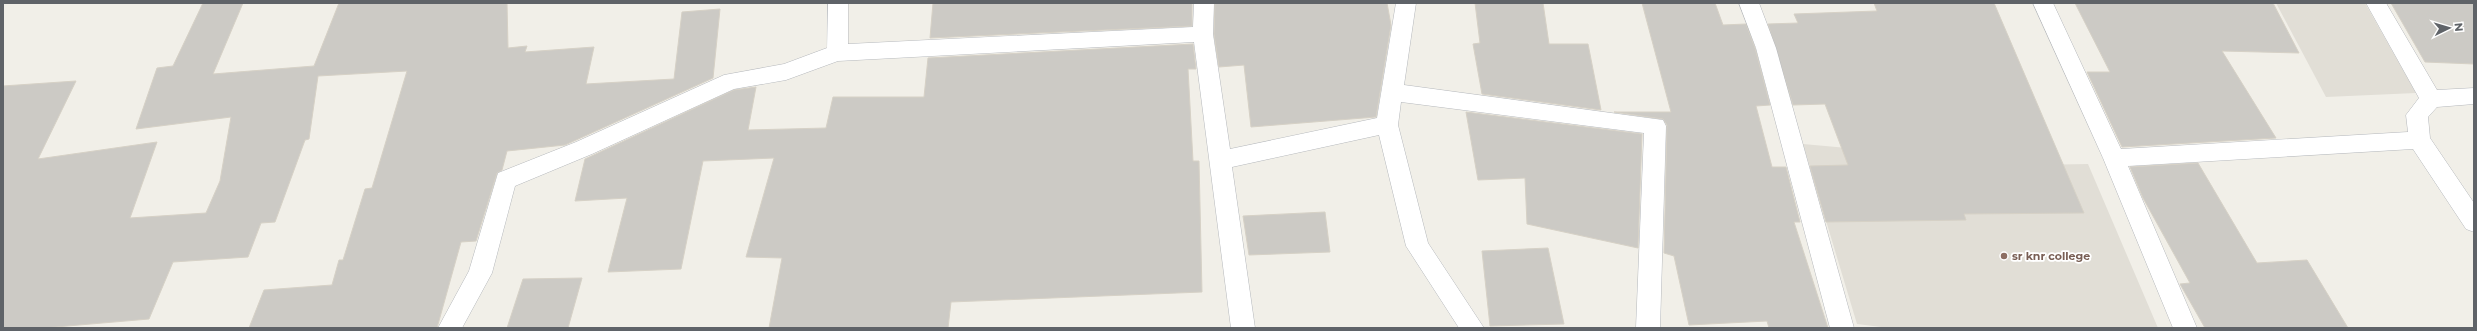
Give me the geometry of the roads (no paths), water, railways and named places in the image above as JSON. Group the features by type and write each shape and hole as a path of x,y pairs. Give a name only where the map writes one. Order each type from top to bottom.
{"street":[{"path":"837,53 838,3"},
{"path":"1204,3 1203,34 1243,328"},
{"path":"1406,3 1387,125 1417,246 1472,328"},
{"path":"1749,3 1766,48 1842,328"},
{"path":"2043,3 2114,158 2185,328"},
{"path":"2376,3 2431,99"},
{"path":"450,328 480,273 506,180 584,148 731,81 786,72 837,53 1203,34"},
{"path":"1392,92 1655,126 1648,328"},
{"path":"2474,96 2431,99 2417,115 2419,140 2474,222"},
{"path":"1220,160 1387,125"},
{"path":"2114,158 2419,140"}],"place":[{"name":"sr knr college","path":"2004,256"}]}
